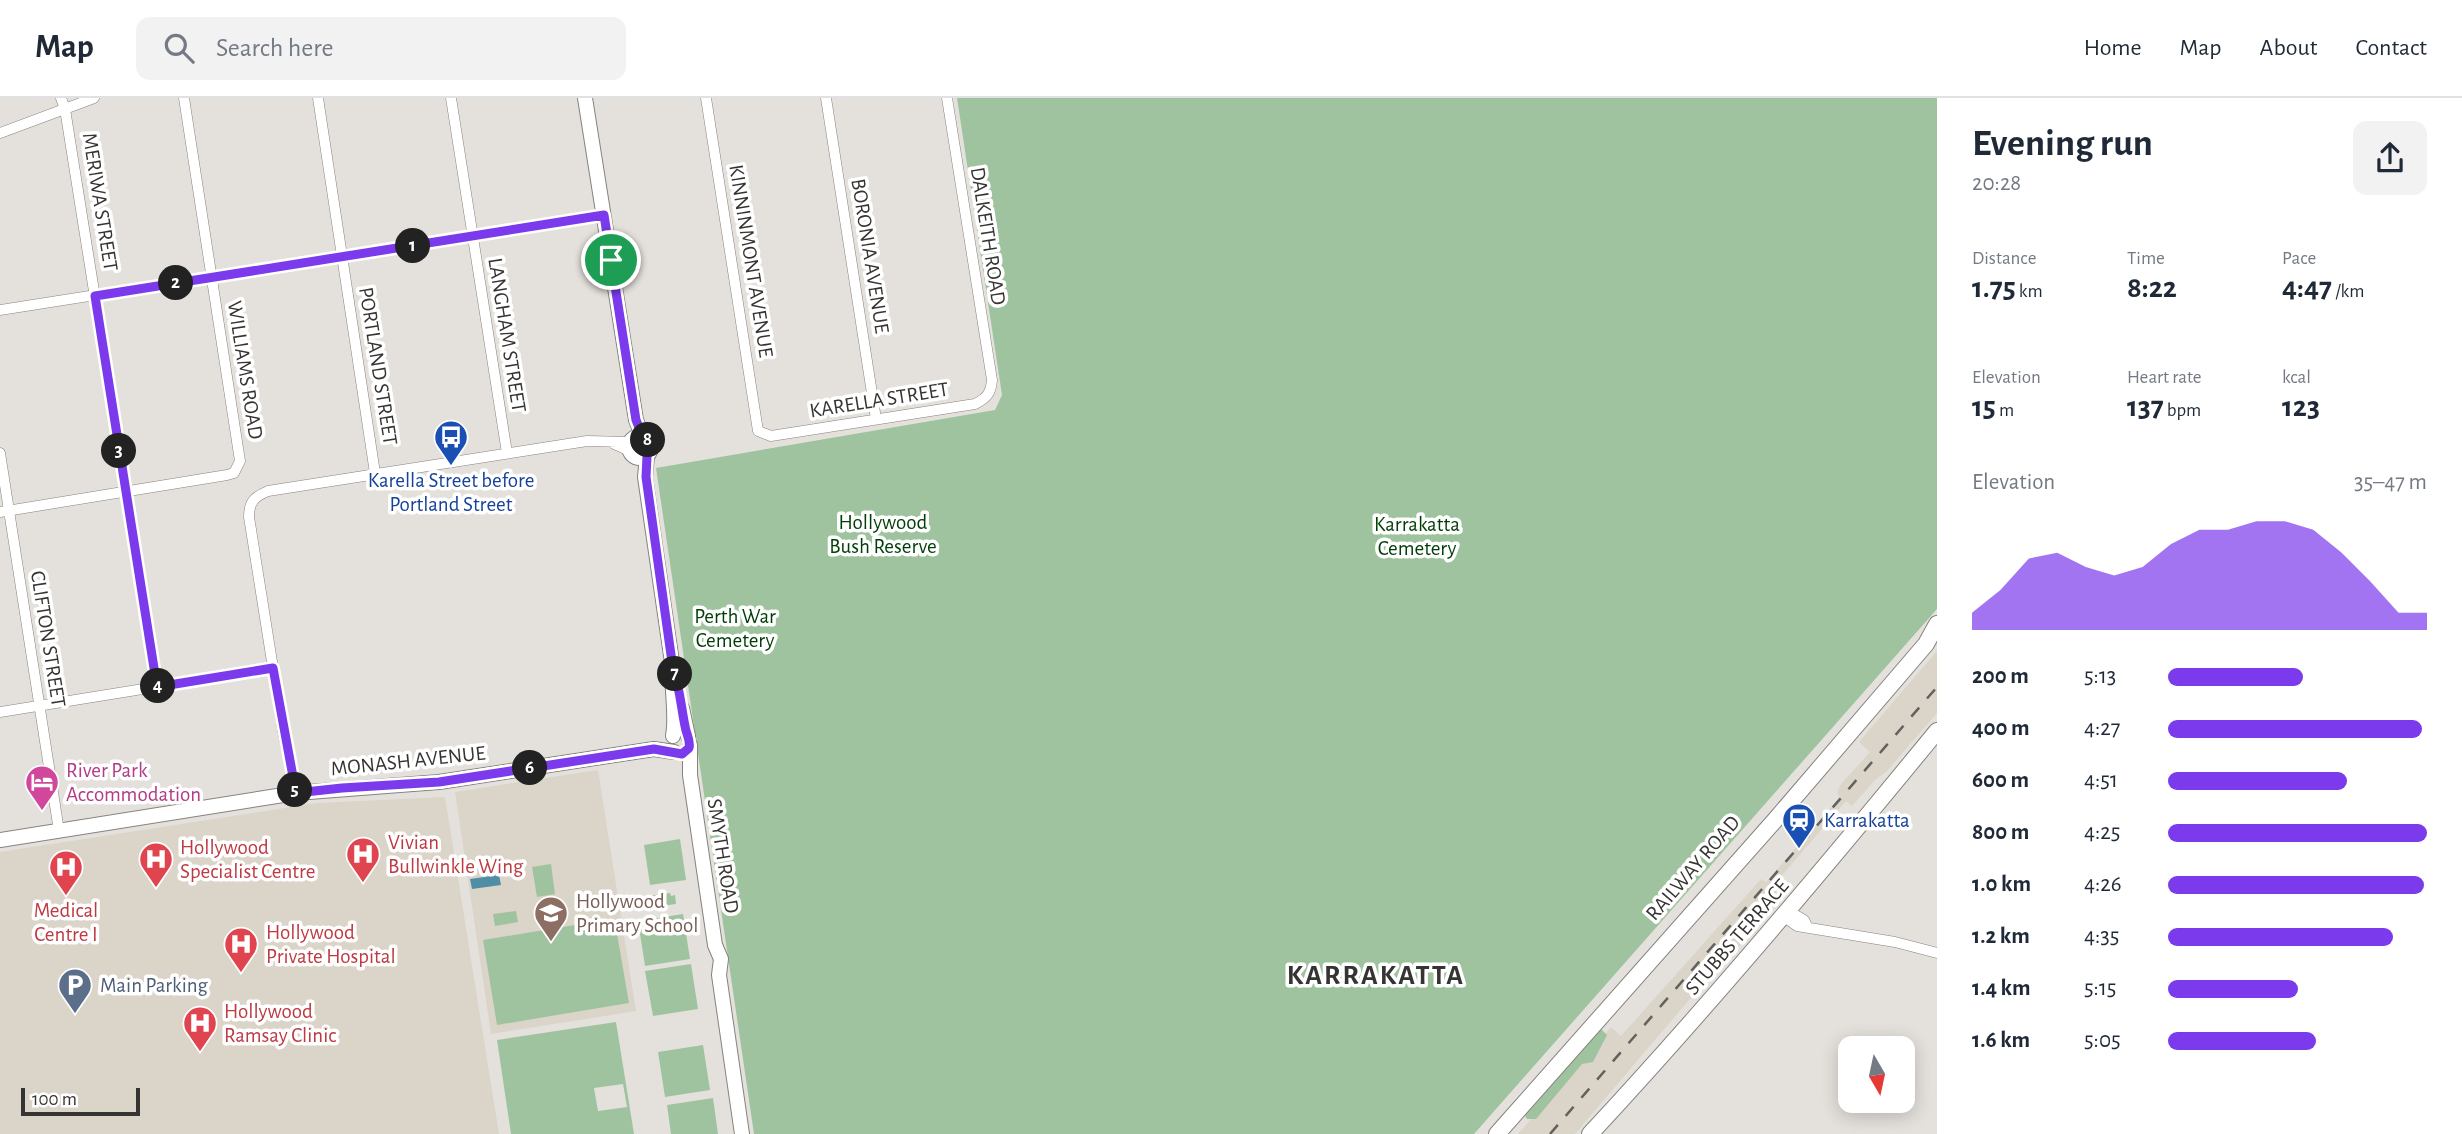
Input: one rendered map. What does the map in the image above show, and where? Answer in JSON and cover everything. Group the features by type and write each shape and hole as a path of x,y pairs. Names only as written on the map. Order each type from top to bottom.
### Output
{"main road":[{"path":"585,98 636,420 637,447"},
{"name":"SMYTH ROAD","path":"637,447 646,477 673,669 679,684 679,743 690,775 715,944 722,959 719,975 742,1133"},
{"name":"RAILWAY ROAD","path":"1485,1134 1767,816 1882,678 1918,638 1934,628"},
{"name":"RAILWAY ROAD","path":"1497,1134 1776,819 1926,644 1934,628"},
{"name":"STUBBS TERRACE","path":"1603,1134 1788,915 1937,731"},
{"name":"MONASH AVENUE","path":"0,840 296,793 439,782 679,743"},
{"name":"STUBBS TERRACE","path":"1590,1134 1937,745"}],"street":[{"path":"0,133 63,103 94,98"},
{"name":"WILLIAMS ROAD","path":"125,492 227,475 237,470 240,461 184,98"},
{"name":"PORTLAND STREET","path":"318,98 376,473"},
{"name":"LANGHAM STREET","path":"451,98 507,453"},
{"name":"KINNINMONT AVENUE","path":"706,98 758,430"},
{"name":"BORONIA AVENUE","path":"826,98 876,419"},
{"name":"DALKEITH ROAD","path":"947,98 992,380"},
{"name":"MERIWA STREET","path":"63,103 157,687"},
{"path":"0,310 604,215"},
{"name":"KARELLA STREET","path":"758,430 771,436 975,404 986,398 991,390 992,380"},
{"path":"296,793 249,517 249,505 256,496 268,491 376,473 587,441 637,447"},
{"name":"CLIFTON STREET","path":"0,453 4,511 59,831"},
{"path":"4,511 125,492"},
{"path":"0,712 273,668"},
{"path":"1788,915 1804,920 1807,926 1895,942 1937,953"}],"shaded area":[{"path":"1937,651 1937,713 1886,772 1875,780 1852,806 1846,801 1772,887 1776,892 1754,916 1758,931 1729,953 1575,1134 1518,1134 1611,1027 1621,1036 1761,879 1766,882 1840,797 1837,793 1841,784 1870,752 1859,742"},
{"name":"Hollywood Primary School","path":"598,770 636,1011 491,1034 455,792"},
{"name":"Hollywood Private Hospital","path":"445,797 499,1134 0,1134 0,852 317,803"}],"green space":[{"name":"Karrakatta Cemetery","path":"957,98 1937,98 1937,609 1474,1134 754,1134 656,468 995,410 1002,395"},
{"path":"680,839 686,880 650,885 644,845"},
{"path":"551,864 555,894 537,897 532,867"},
{"path":"670,893 671,896 675,895 676,904 646,908 644,900 648,899 648,896"},
{"path":"516,911 518,922 495,926 493,914"},
{"path":"683,914 690,959 645,966 638,921"},
{"path":"593,922 595,931 616,928 629,1003 497,1025 483,940"},
{"path":"691,964 698,1009 653,1016 645,971"},
{"path":"616,1022 634,1134 511,1134 497,1040","holes":["623,1084 627,1107 598,1111 594,1088"]},
{"path":"1599,1027 1607,1035 1593,1062 1582,1064 1536,1119 1527,1119 1524,1114"},
{"path":"703,1045 710,1090 665,1097 658,1052"},
{"path":"713,1098 718,1134 671,1134 667,1105"}],"water":[{"path":"499,875 501,885 472,889 470,879"}],"railway":[{"path":"1550,1134 1937,687"}],"place":[{"name":"Karella Street before Portland Street","path":"451,467"},
{"name":"River Park Accommodation","path":"42,812"},
{"name":"Karrakatta","path":"1799,850"},
{"name":"Vivian Bullwinkle Wing","path":"363,884"},
{"name":"Hollywood Specialist Centre","path":"156,889"},
{"name":"Medical Centre I","path":"66,897"},
{"name":"Hollywood Primary School","path":"551,943"},
{"name":"Hollywood Private Hospital","path":"241,974"},
{"name":"Main Parking","path":"75,1015"},
{"name":"Hollywood Ramsay Clinic","path":"200,1053"}],"district":[{"name":"KARRAKATTA","path":"1376,976"}],"route":[{"path":"604,215 611,260 636,420 643,437 649,440 651,446 647,456 646,477 673,669 679,684 685,727 690,742 688,751 679,754 654,749 439,782 296,793 273,668 157,687 95,296 604,215"}],"park label":[{"name":"Hollywood Bush Reserve","path":"883,534"},
{"name":"Perth War Cemetery","path":"735,628"}]}
